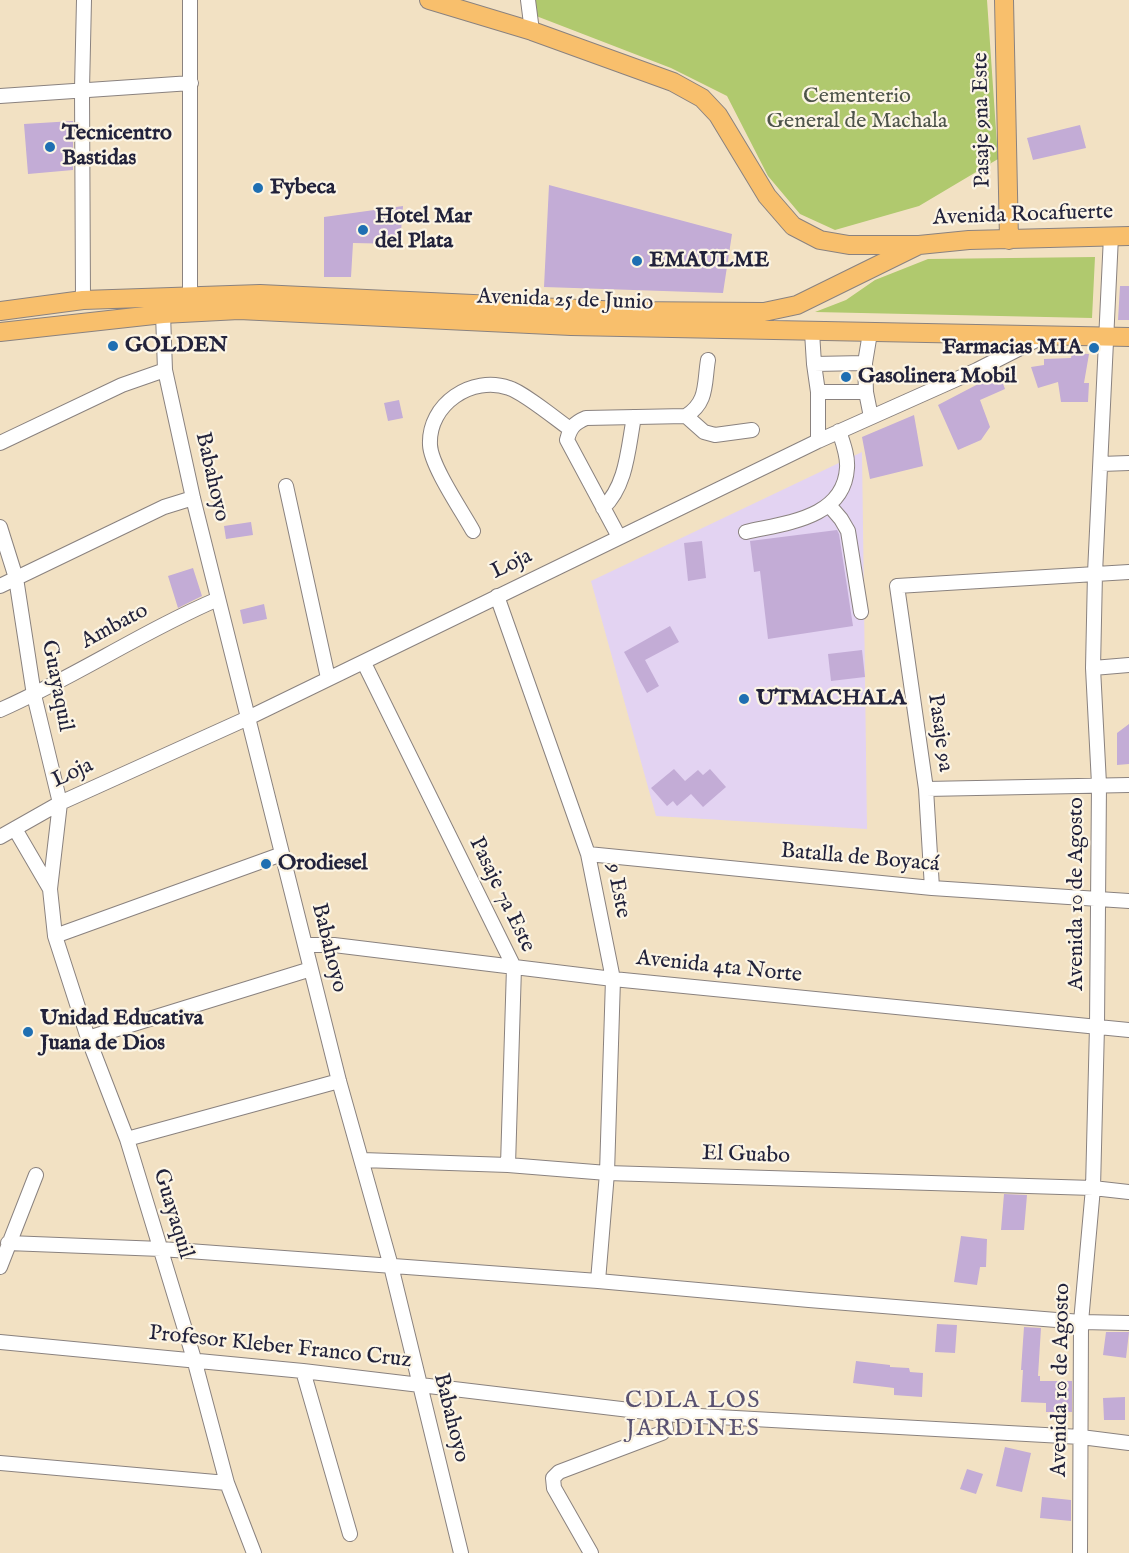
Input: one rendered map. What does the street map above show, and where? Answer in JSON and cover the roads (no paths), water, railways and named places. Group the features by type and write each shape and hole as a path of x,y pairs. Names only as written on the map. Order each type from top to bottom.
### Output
{"main road":[{"name":"Pasaje 9na Este","path":"1005,0 1009,240"},
{"path":"441,2 532,31 673,82 702,98 718,115 767,196 793,226 820,240 849,245 919,245"},
{"name":"Avenida Rocafuerte","path":"919,245 969,240 1120,236"},
{"name":"Avenida 25 de Junio","path":"0,311 83,300 260,294 622,311 764,312 797,305 919,245"},
{"name":"Avenida 25 de Junio","path":"0,332 163,314 239,310 559,325 1129,337"}],"street":[{"path":"83,300 84,0"},
{"path":"190,0 190,297"},
{"path":"528,0 532,31"},
{"path":"0,96 191,82"},
{"name":"Avenida 10 de Agosto","path":"1080,1553 1081,1322 1093,1188 1097,1026 1099,784 1093,668 1095,573 1108,336 1120,236"},
{"name":"Babahoyo","path":"163,314 165,370 193,498 339,1081 392,1266 461,1553"},
{"path":"812,332 818,392 818,441"},
{"path":"870,333 866,363 866,392 871,417"},
{"name":"Loja","path":"0,837 60,803 364,663 818,441 977,370 1044,336"},
{"path":"619,537 567,440 570,429 577,422 586,418 686,416 697,408 702,400 708,360"},
{"path":"814,364 866,363"},
{"path":"0,443 122,385 165,370"},
{"path":"473,531 435,461 430,445 434,419 448,400 489,384 511,388 570,429"},
{"path":"818,392 866,392"},
{"path":"686,416 704,432 715,435 752,430"},
{"path":"603,508 610,501 622,478 634,417"},
{"path":"746,531 816,514 837,497 848,466 839,431"},
{"path":"1101,464 1129,463"},
{"path":"286,486 328,678"},
{"path":"0,586 164,507 193,498"},
{"path":"829,505 848,531 861,612"},
{"name":"Guayaquil","path":"0,527 16,578 34,695 60,803 50,889 55,936 88,1038 127,1139 194,1359 227,1483 254,1553"},
{"path":"1095,573 1129,572"},
{"name":"Pasaje 9a","path":"932,888 926,789 897,586 1095,573"},
{"name":"9 Este","path":"497,596 588,854 613,979 607,1173 598,1281"},
{"name":"Ambato","path":"0,710 34,695 185,614 218,599"},
{"name":"Pasaje 7a Este","path":"364,663 514,967 508,1166"},
{"path":"1093,668 1129,665"},
{"path":"926,789 1129,784"},
{"name":"Guayaquil","path":"15,829 50,889"},
{"path":"55,936 282,854"},
{"name":"Batalla de Boyacá","path":"588,854 932,888 1129,901"},
{"name":"Avenida 4ta Norte","path":"305,945 334,945 613,979 1129,1030"},
{"path":"88,1038 311,969"},
{"path":"127,1139 339,1081"},
{"name":"El Guabo","path":"362,1160 607,1173 1093,1188 1129,1192"},
{"path":"0,1267 36,1175"},
{"path":"8,1243 161,1249 598,1281 1081,1322 1129,1323"},
{"name":"Profesor Kleber Franco Cruz","path":"0,1342 194,1359 663,1414 1081,1437 1129,1443"},
{"path":"303,1371 350,1534"},
{"path":"591,1553 554,1488 553,1478 559,1472 662,1433 666,1429 663,1414"},
{"path":"0,1463 227,1483"}],"place":[{"name":"Tecnicentro Bastidas","path":"50,147"},
{"name":"Fybeca","path":"258,188"},
{"name":"Hotel Mar del Plata","path":"363,230"},
{"name":"EMAULME","path":"637,261"},
{"name":"GOLDEN","path":"113,346"},
{"name":"Farmacias MIA","path":"1094,348"},
{"name":"Gasolinera Mobil","path":"846,377"},
{"name":"UTMACHALA","path":"744,699"},
{"name":"Orodiesel","path":"266,864"},
{"name":"Unidad Educativa Juana de Dios","path":"28,1032"}],"district":[{"name":"CDLA LOS JARDINES","path":"693,1416"}],"park label":[{"name":"Cementerio General de Machala","path":"857,110"}]}
